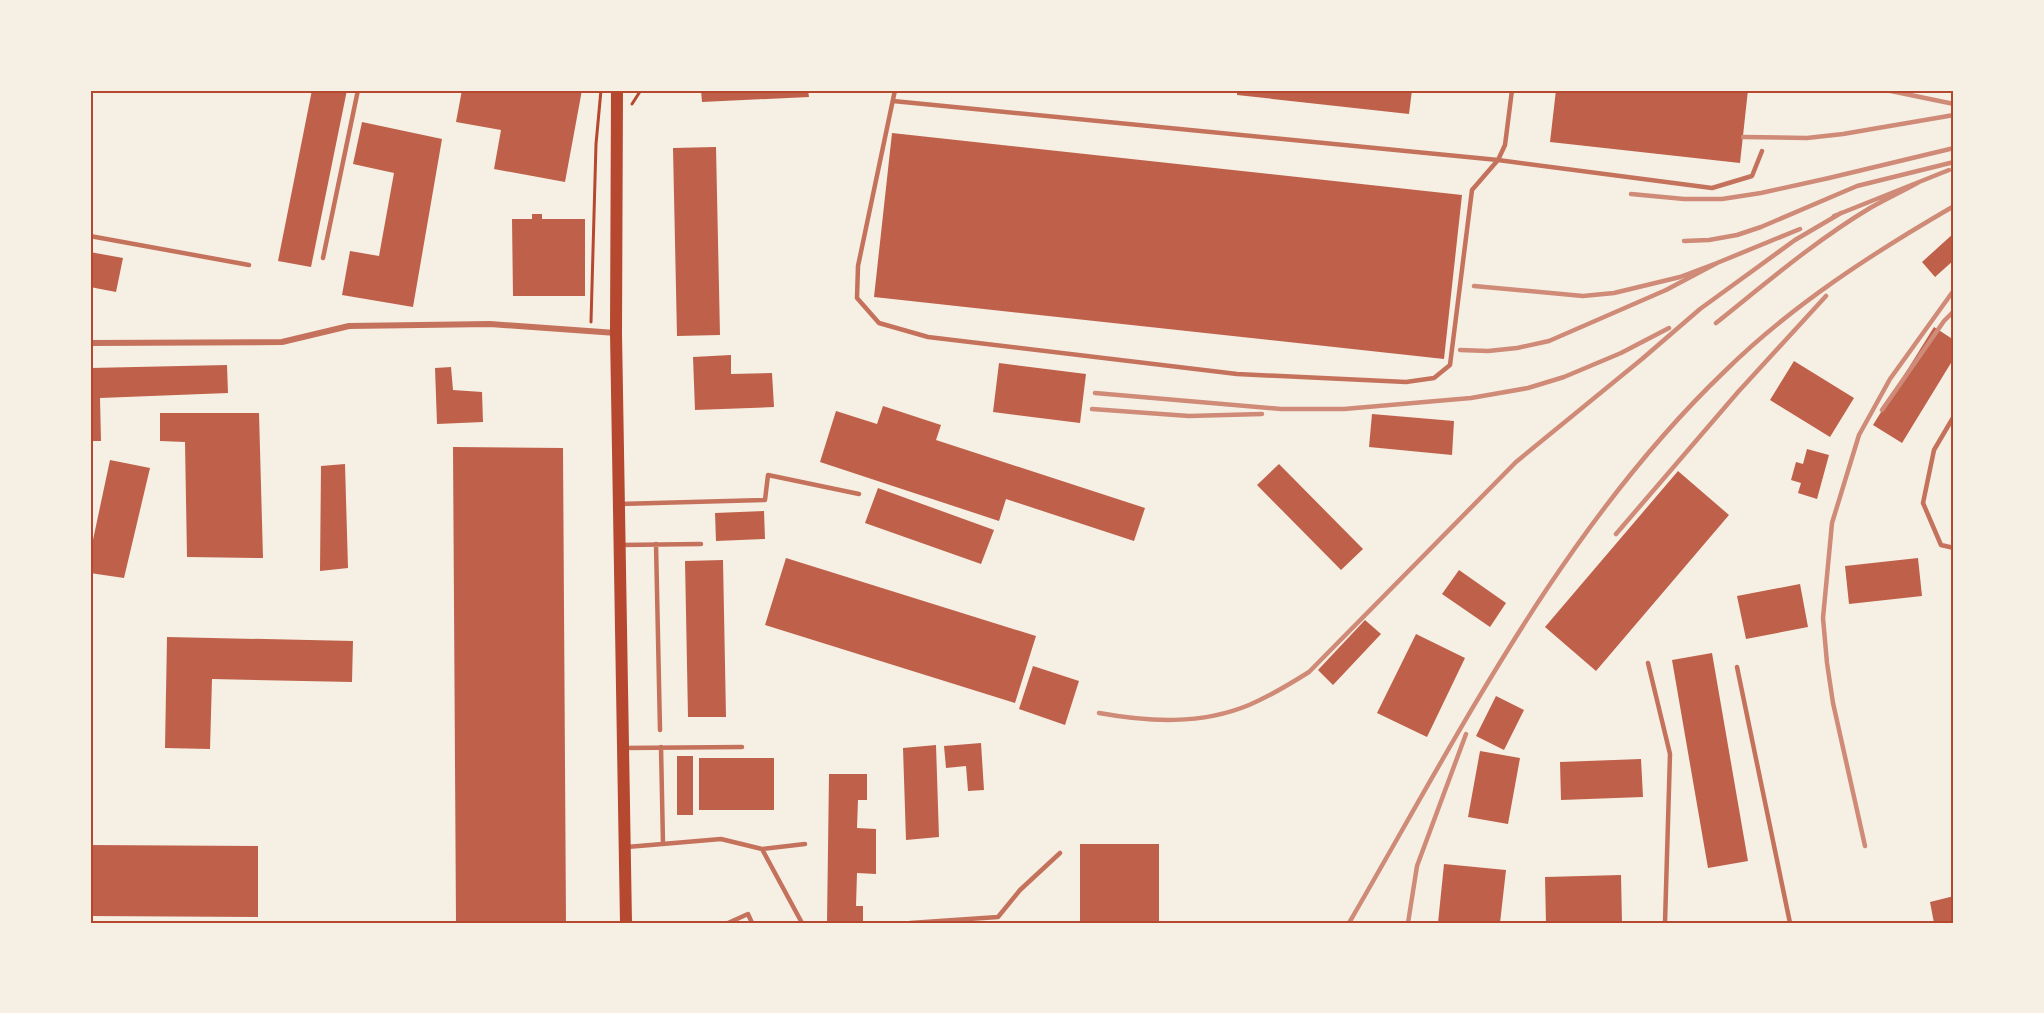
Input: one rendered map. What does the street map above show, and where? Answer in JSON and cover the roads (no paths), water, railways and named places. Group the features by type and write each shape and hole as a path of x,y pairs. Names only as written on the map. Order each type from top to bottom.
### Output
{"main road":[{"path":"617,90 616,333 626,923"}],"street":[{"path":"90,343 282,342 350,326 490,324 616,333"}],"lane":[{"path":"323,258 358,90"},
{"path":"895,90 858,266 857,298 879,323 928,337 1236,374 1406,382 1434,378 1450,365 1472,190 1498,160 1505,145 1512,90"},
{"path":"893,101 1498,160 1712,188 1752,176 1762,151"},
{"path":"90,236 249,265"},
{"path":"1954,416 1934,450 1923,503 1941,545 1954,548"},
{"path":"619,504 765,500 768,476 859,494"},
{"path":"656,544 660,730"},
{"path":"620,545 701,544"},
{"path":"1648,663 1671,754 1665,923"},
{"path":"1737,667 1790,923"},
{"path":"661,747 663,844"},
{"path":"623,748 742,747"},
{"path":"625,847 721,839 762,849 805,844"},
{"path":"762,849 802,923"},
{"path":"910,923 998,917 1020,890 1060,853"},
{"path":"728,923 748,914 752,923"}],"railway":[{"path":"1886,90 1954,104"},
{"path":"1743,137 1807,138 1954,115"},
{"path":"1631,194 1684,199 1722,199 1761,193 1954,148"},
{"path":"1684,241 1709,240 1737,235 1857,186 1954,162"},
{"path":"1919,182 1949,170"},
{"path":"1716,323 1830,234 1870,208 1919,182 1834,216"},
{"path":"1349,923 1518,633 1614,495 1667,431 1725,371 1806,302 1893,242 1954,206"},
{"path":"1099,713 1156,720 1212,716 1249,705 1309,672 1516,462 1700,309 1795,240 1841,213"},
{"path":"1717,263 1800,229"},
{"path":"1460,350 1488,351 1549,341 1666,290 1717,263 1680,277 1614,293 1583,296 1474,286"},
{"path":"1865,846 1833,703 1827,663 1823,618 1832,523 1859,435 1890,379 1954,290"},
{"path":"1616,534 1738,392 1826,296"},
{"path":"1882,410 1944,321 1954,311"},
{"path":"1095,393 1281,409 1344,409 1471,398 1528,388 1564,377 1621,353 1669,328"},
{"path":"1092,409 1189,416 1262,414"},
{"path":"1408,923 1417,866 1466,734"}]}
